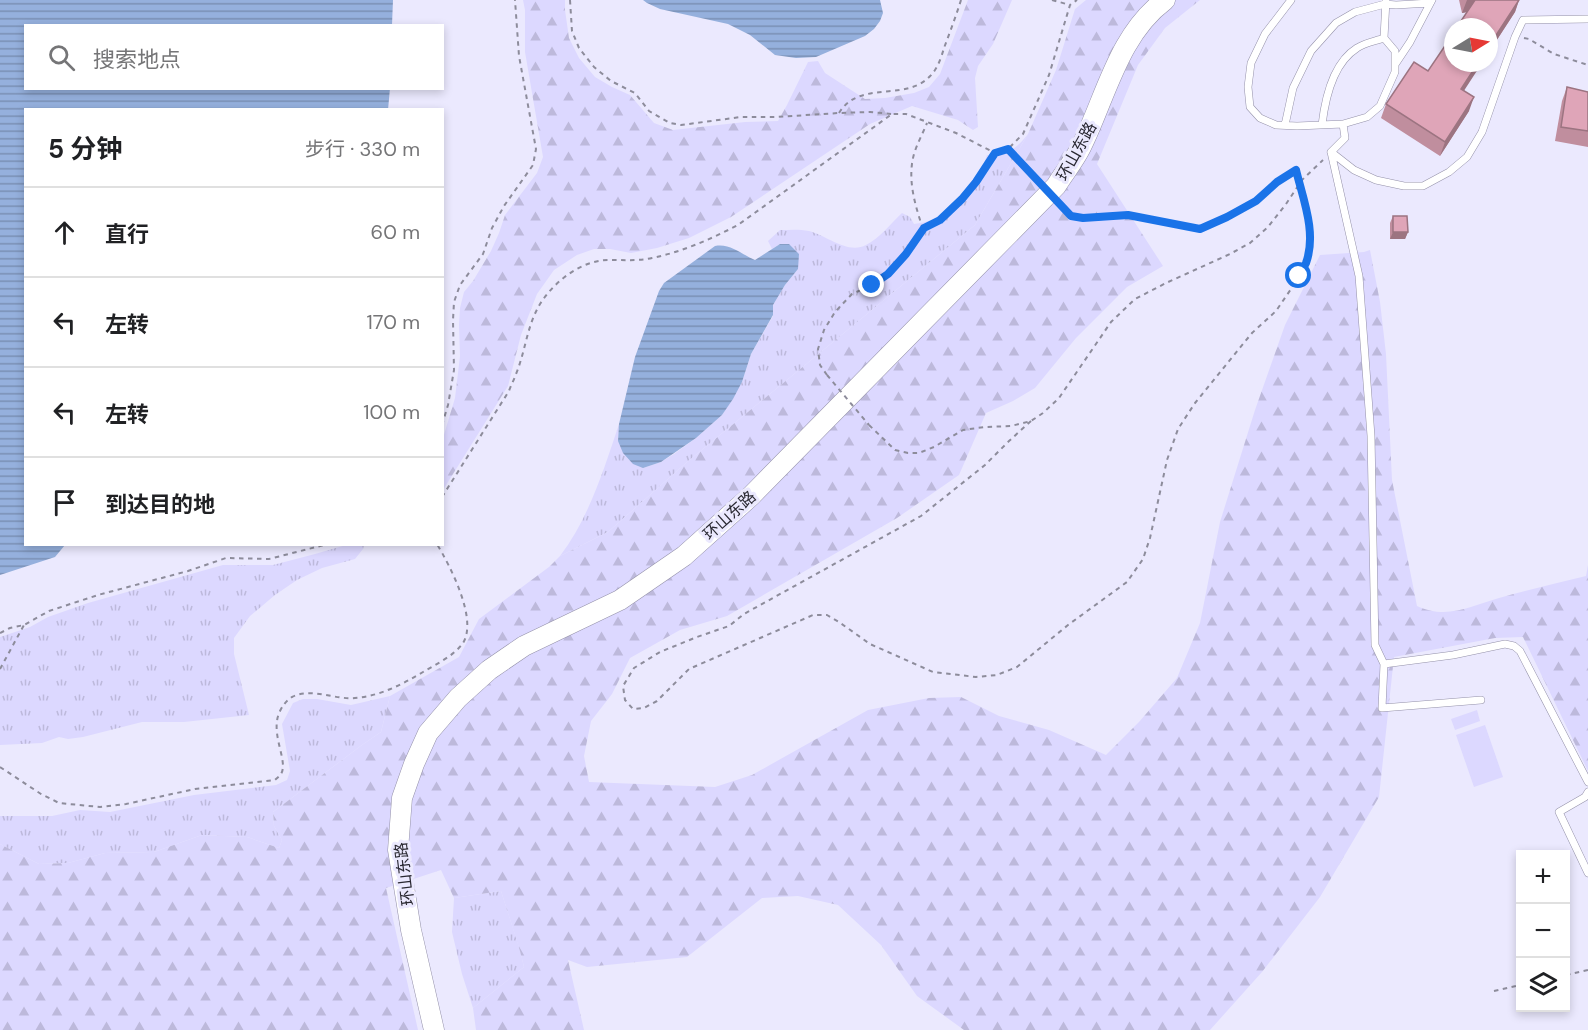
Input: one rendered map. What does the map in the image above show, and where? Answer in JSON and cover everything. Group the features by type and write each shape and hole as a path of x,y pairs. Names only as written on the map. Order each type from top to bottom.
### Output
{"street":[{"name":"环山东路","path":"434,1030 411,930 398,849 402,798 428,733 458,698 489,670 524,646 620,600 684,556 751,496 1056,186 1080,149 1120,55 1137,27 1165,0"}],"lane":[{"path":"1291,0 1265,34 1251,63 1248,87 1251,107 1260,118 1276,125 1343,124 1367,117 1380,106 1395,72 1395,51 1384,38 1386,2"},
{"path":"1285,125 1293,88 1311,51 1336,23 1355,12 1386,2 1415,5 1431,2"},
{"path":"1395,63 1410,42 1431,2"},
{"path":"1331,152 1354,170 1376,180 1404,186 1423,186 1449,172 1467,157 1482,132 1523,20 1588,19"},
{"path":"1322,125 1331,82 1343,61 1357,48 1384,38"},
{"path":"1331,152 1345,138 1343,124"},
{"path":"1331,152 1359,276 1371,435 1375,645 1384,664 1382,708 1481,700"},
{"path":"1384,664 1453,655 1505,644 1514,646 1520,651 1588,782"},
{"path":"1588,792 1585,797 1559,812 1588,873"}],"path":[{"path":"444,418 454,370 453,320 457,293 460,285 483,254 492,228 504,206 533,165 536,149 519,56 515,0"},
{"path":"570,0 572,31 584,55 611,81 635,93 649,111 670,123 681,125 741,117 838,113 906,114 956,133 995,153"},
{"path":"838,113 853,98 865,94 912,88 924,82 935,69 961,0"},
{"path":"1053,0 1071,5"},
{"path":"1031,422 963,430 919,453 895,450 869,425 827,375 820,365 818,349 824,330 835,312 852,294 872,285 888,274 906,254 924,228 940,220 962,199 995,153 1008,149 1023,134 1049,75 1071,5 1077,0"},
{"path":"1515,37 1529,39 1554,54 1588,64"},
{"path":"444,494 509,391 517,373 531,321 543,300 563,279 578,268 597,261 651,258 672,253 724,233 892,114"},
{"path":"924,228 915,204 911,177 914,155 927,123"},
{"path":"1008,149 1071,216 1083,218 1128,215 1200,229 1256,201 1277,182 1296,170 1299,184 1308,219 1310,241 1306,263 1276,311 1252,333 1195,403 1178,429 1167,460 1150,538 1143,559 1127,582 1068,625 1017,667 997,675 976,677 933,672 870,644 827,615 813,615 689,669 657,701 644,708 633,709 625,700 623,686 634,668 660,652 729,627 744,614 921,516 985,465 1059,398 1111,322 1135,299 1250,243 1268,227 1286,204 1299,184 1302,180 1331,152"},
{"path":"0,633 24,625 49,611 226,558 269,559 320,546"},
{"path":"0,767 59,803 100,807 126,804 195,789 275,780 281,775 283,767 276,728 278,716 285,703 292,697 306,693 353,699 373,696 400,685 440,662 456,651 464,641 468,625 466,605 439,546"},
{"path":"0,669 24,625"},
{"path":"1570,974 1588,970"},
{"path":"1494,991 1516,986"}],"green space":[{"path":"523,0 565,0 569,38 579,58 595,77 630,95 654,123 673,130 745,122 778,121 808,62 818,61 825,73 865,99 914,93 929,87 940,74 968,0 1012,0 993,44 978,66 975,78 978,127 973,130 958,120 912,106 870,124 731,217 689,238 631,253 594,249 577,255 554,270 537,294 521,335 508,386 444,488 444,435 455,398 460,356 460,308 464,292 491,251 505,215 537,173 543,157 525,52"},
{"path":"1086,0 1200,0 1165,28 1138,65 1097,164 1163,266 1127,287 1076,338 1035,388 986,413 959,475 897,518 727,616 680,630 630,658 612,694 591,721 584,756 589,782 715,787 752,775 868,710 929,698 961,697 999,716 1049,730 1106,755 1139,722 1177,678 1200,623 1220,522 1255,410 1285,325 1320,255 1370,250 1380,302 1386,354 1392,480 1417,606 1439,612 1459,610 1586,576 1588,565 1588,771 1523,637 1495,638 1394,657 1379,797 1320,897 1262,972 1210,1030 964,1030 917,996 881,945 838,905 798,896 762,898 687,957 587,967 568,960 584,1030 476,1030 473,1008 524,967 501,891 454,898 441,870 386,888 418,1030 0,1030 0,844 39,864 68,863 105,853 154,852 202,835 247,837 279,848 282,840 274,826 273,812 381,732 390,696 459,657 479,619 549,567 560,556 608,532 686,463 975,225 1028,134 1056,70 1075,9"},
{"path":"1028,134 975,225 686,463 608,532 560,556 587,509 619,424 618,441 643,468 661,462 674,454 722,415 742,382 751,354 773,316 773,305 798,269 780,244 772,249 768,241 780,230 809,231 852,248 866,245 876,238 902,213 910,217 914,224 932,220 948,209 965,192 987,155 1005,153 1020,143"},
{"path":"343,546 364,546 355,559 322,568 297,580 275,595 250,616 234,638 234,654 249,715 184,722 142,722 83,737 68,739 59,737 42,743 0,745 0,637 88,603 223,565 273,565"},
{"path":"390,696 381,732 273,812 274,826 282,840 279,848 247,837 202,835 154,852 105,853 68,863 39,864 0,844 0,816 52,816 80,810 110,812 194,795 276,785 287,780 290,771 282,724 293,703 303,699 317,699 351,705"},
{"path":"1477,710 1480,721 1455,730 1451,719"},
{"path":"1485,725 1503,777 1474,787 1456,735"},
{"path":"501,891 524,967 473,1008 452,932 454,898"}],"water":[{"path":"0,0 393,0 392,24 24,24 24,90 390,90 388,108 24,108 24,546 64,546 55,557 0,575"},
{"path":"643,0 880,0 883,13 874,29 865,36 816,57 796,58 775,55 750,35 728,24 660,9"},
{"path":"780,244 789,244 799,254 798,269 773,305 773,315 751,354 742,382 733,399 722,415 696,438 661,462 643,468 633,464 623,453 618,441 619,424 635,357 664,283 715,246 731,248 755,260"}],"building":[{"path":"1475,0 1519,0 1498,32 1498,18 1463,18"},
{"path":"1444,47 1444,72 1472,72 1461,89 1474,97 1445,142 1386,104 1414,62 1428,71"},
{"path":"1567,87 1588,92 1588,131 1561,127"},
{"path":"1393,216 1407,216 1408,232 1393,232"}],"route":[{"path":"872,285 888,274 906,254 924,228 940,220 962,199 995,153 1008,149 1071,216 1083,218 1128,215 1200,229 1256,201 1277,182 1296,170 1308,219 1310,241 1306,263 1299,276"}]}
